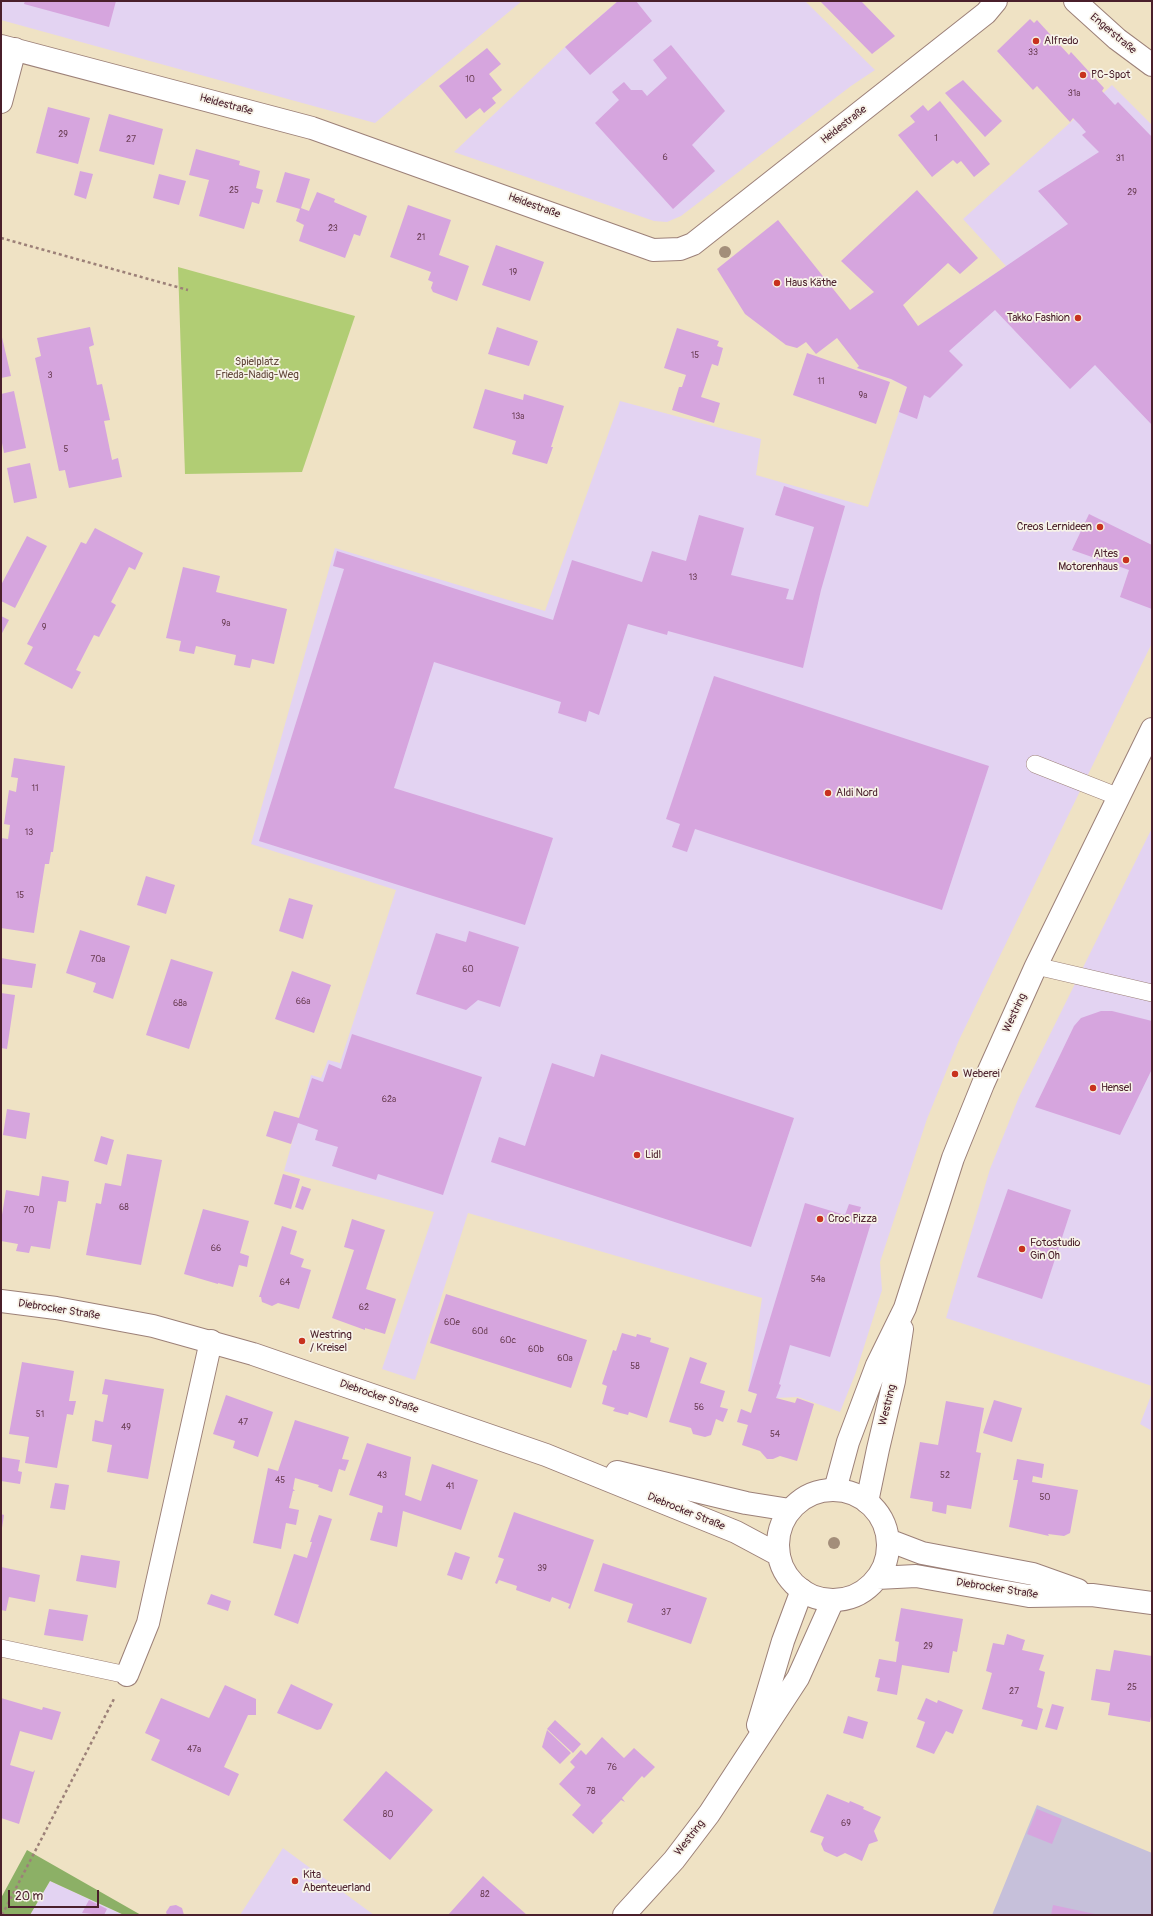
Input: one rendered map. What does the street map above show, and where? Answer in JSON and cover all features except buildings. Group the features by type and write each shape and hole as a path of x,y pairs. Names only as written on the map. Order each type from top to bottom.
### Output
{"street":[{"name":"Heidestraße","path":"8,47 312,128 653,250 680,248 693,244 986,13 996,1"},
{"name":"Engerstraße","path":"1075,1 1117,39 1152,65"},
{"path":"1,102 8,47"},
{"name":"Westring","path":"835,1490 848,1442 877,1365 905,1308 954,1158 983,1084 1036,966 1152,729"},
{"name":"Diebrocker Straße","path":"1,1300 56,1308 146,1325 211,1341 390,1400 546,1455 736,1532 779,1555"},
{"name":"Westring","path":"867,1502 894,1381 905,1308"},
{"path":"127,1675 148,1622 211,1341"},
{"name":"Diebrocker Straße","path":"546,1455 746,1503 790,1510"},
{"path":"835,1490 852,1494 867,1502 881,1519 888,1540 886,1560 877,1578 861,1592 848,1598 833,1600 817,1597 802,1590 786,1573 779,1555 778,1540 781,1529 790,1510 803,1499 818,1492 835,1490"},
{"name":"Diebrocker Straße","path":"888,1540 922,1553 1033,1574 1092,1596"},
{"name":"Diebrocker Straße","path":"877,1578 916,1576 1029,1596 1092,1596 1152,1603"},
{"name":"Westring","path":"748,1755 765,1706 783,1641 802,1590"},
{"name":"Westring","path":"624,1915 683,1848 709,1814 798,1678 833,1600"}],"lane":[{"path":"1035,764 1119,797"},
{"path":"1036,966 1152,993"},
{"path":"1,1648 127,1675"}],"path":[{"path":"1,238 188,290"},
{"path":"2,1915 127,1675"}],"shaded area":[{"path":"1,1 522,1 375,123 1,20"},
{"path":"618,1 805,1 875,70 851,86 681,216 667,222 654,221 454,152 565,47"},
{"path":"1112,85 1152,125 1152,643 959,1040 927,1119 880,1262 882,1290 856,1372 840,1412 798,1397 776,1398 748,1391 762,1298 468,1213 415,1380 382,1369 434,1212 284,1171 311,1075 321,1078 328,1060 340,1063 396,890 251,844 335,548 545,611 620,401 761,439 756,475 868,507 907,387 891,379 857,368 1006,266 963,219"},
{"path":"1152,828 1152,1386 946,1318 990,1169 1019,1097"},
{"path":"1152,1393 1152,1431 1140,1424"},
{"path":"1037,1805 1152,1853 1152,1915 992,1915"},
{"name":"Kita Abenteuerland","path":"283,1848 374,1915 240,1915"},
{"path":"50,1881 124,1915 30,1915"}],"green space":[{"name":"Spielplatz Frieda-Nadig-Weg","path":"178,267 355,316 302,472 185,474"},
{"path":"27,1850 141,1915 124,1915 50,1881 30,1915 1,1915 1,1898"}],"place":[{"name":"Alfredo","path":"1036,41"},
{"name":"PC-Spot","path":"1083,75"},
{"name":"Haus Käthe","path":"777,283"},
{"name":"Takko Fashion","path":"1078,318"},
{"name":"Creos Lernideen","path":"1100,527"},
{"name":"Altes Motorenhaus","path":"1126,560"},
{"name":"Aldi Nord","path":"828,793"},
{"name":"Weberei","path":"955,1074"},
{"name":"Hensel","path":"1093,1088"},
{"name":"Lidl","path":"637,1155"},
{"name":"Croc Pizza","path":"820,1219"},
{"name":"Fotostudio Gin Oh","path":"1022,1249"},
{"name":"Westring / Kreisel","path":"302,1341"},
{"name":"Kita Abenteuerland","path":"295,1881"}]}
